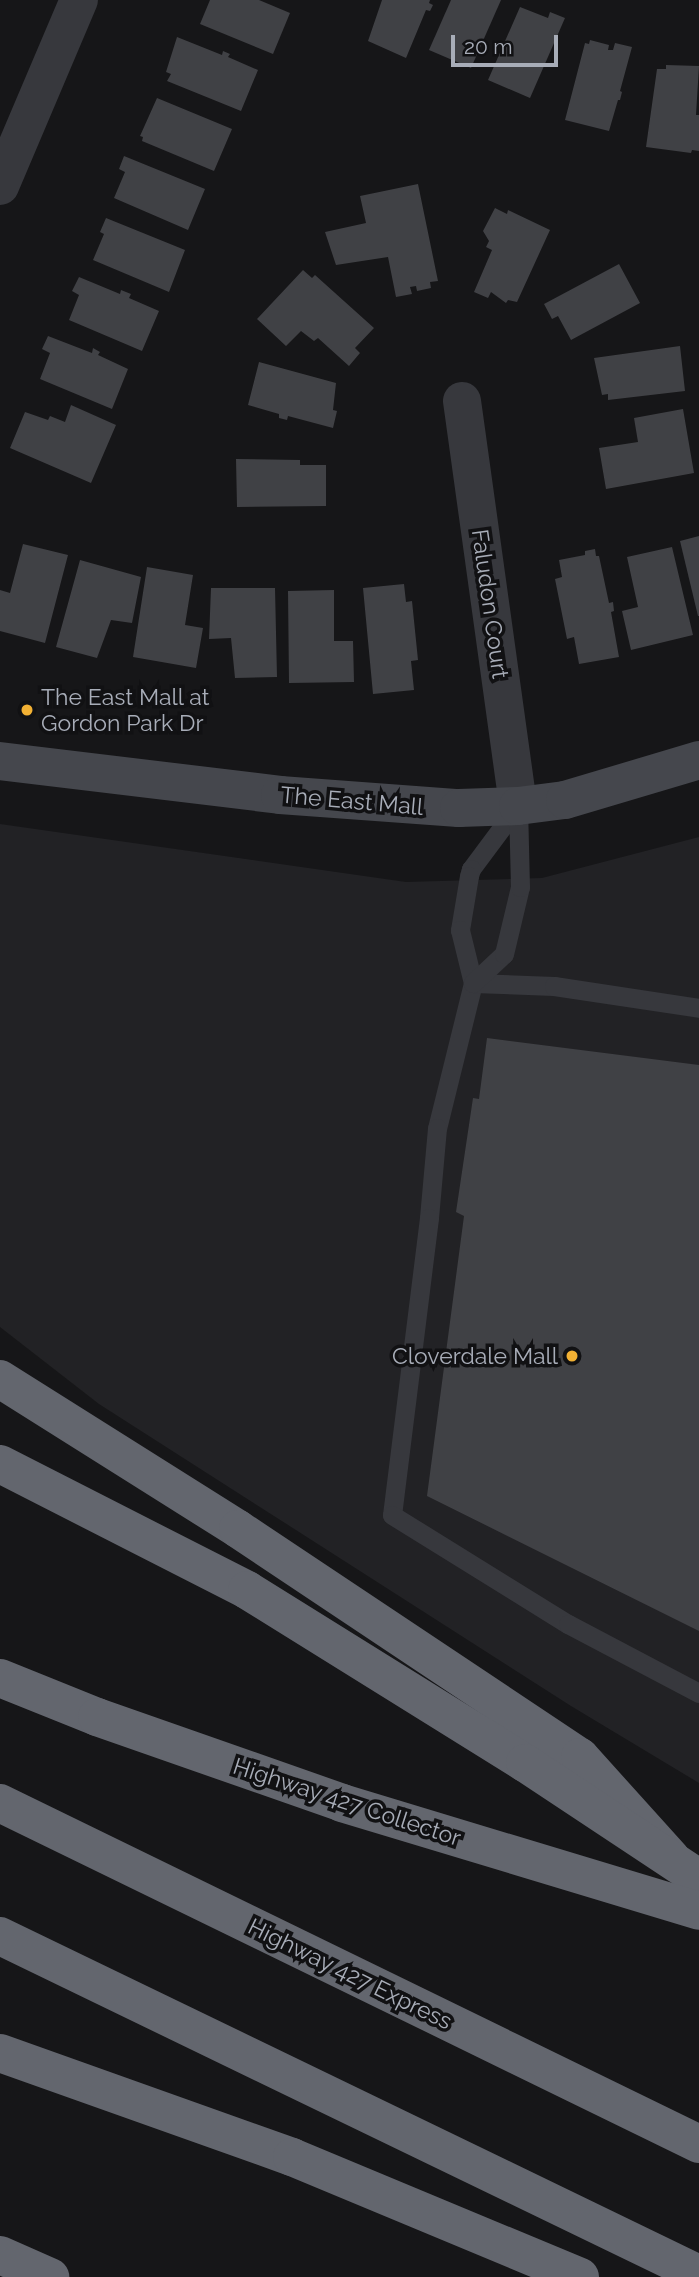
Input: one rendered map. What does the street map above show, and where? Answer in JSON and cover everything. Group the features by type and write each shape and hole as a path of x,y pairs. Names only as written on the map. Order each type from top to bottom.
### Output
{"highway":[{"path":"0,1379 238,1530 580,1757 685,1868"},
{"path":"0,1464 247,1590 525,1763 685,1868"},
{"name":"Highway 427 Collector","path":"0,1678 97,1717 342,1803 699,1911"},
{"name":"Highway 427 Express","path":"0,1804 699,2144"},
{"path":"0,1936 699,2274"},
{"path":"0,2053 292,2157 580,2277"},
{"path":"0,2255 50,2277"}],"main road":[{"name":"The East Mall","path":"0,761 293,796 408,806 518,806 565,800 699,760"}],"street":[{"path":"0,186 79,0"},
{"name":"Faludon Court","path":"462,401 518,806"}],"lane":[{"path":"518,806 471,869 460,930 473,983 437,1128 429,1218 392,1516 568,1624 699,1693"},
{"path":"473,983 504,954 520,887 518,806"},
{"path":"473,983 554,986 699,1008"}],"shaded area":[{"name":"Cloverdale Mall","path":"0,824 406,882 542,878 699,837 699,1783 571,1706 99,1404 0,1327"}],"building":[{"path":"210,0 259,0 290,13 273,54 200,24"},
{"path":"382,0 430,0 429,3 433,5 430,11 426,10 406,58 368,41"},
{"path":"451,0 501,0 471,68 429,50"},
{"path":"520,7 548,18 550,12 565,18 530,98 488,80"},
{"path":"177,37 222,55 223,51 230,54 228,57 258,70 241,111 167,81 171,74 166,72"},
{"path":"590,40 609,45 608,50 613,50 615,43 632,47 620,100 609,131 565,120 585,43 589,44"},
{"path":"666,65 699,66 696,115 699,115 699,151 692,150 691,153 646,147 657,69 666,69"},
{"path":"157,98 232,129 214,171 142,141 143,137 140,136"},
{"path":"124,156 205,189 188,230 114,198 125,172 119,169"},
{"path":"418,184 438,281 430,282 431,288 417,291 416,286 410,287 412,294 396,297 388,257 336,265 325,232 366,223 360,196"},
{"path":"495,208 507,214 508,210 550,230 517,302 508,300 506,303 491,292 488,298 474,292 492,250 486,247 489,241 483,231"},
{"path":"106,218 185,250 169,292 93,260 104,234 100,232"},
{"path":"619,264 640,303 571,340 558,316 552,319 544,304"},
{"path":"303,270 312,278 315,275 374,328 355,348 360,353 349,366 318,338 314,341 301,331 286,346 257,319"},
{"path":"79,277 120,294 121,290 131,294 129,298 159,311 142,351 69,320 79,295 72,291"},
{"path":"48,336 92,353 93,348 100,352 98,355 128,369 112,409 40,379 50,353 42,349"},
{"path":"680,346 685,391 608,400 608,394 602,395 594,358"},
{"path":"259,362 336,383 333,410 337,411 333,428 288,416 287,420 279,418 279,414 248,405"},
{"path":"71,405 116,425 91,483 10,448 25,412 48,420 50,416 65,422"},
{"path":"683,409 694,473 606,489 599,448 638,442 634,418"},
{"path":"236,459 300,460 300,465 326,465 326,506 237,507"},
{"path":"699,536 699,616 698,616 680,541"},
{"path":"23,544 68,555 45,643 0,631 0,590 10,593"},
{"path":"672,547 693,635 631,650 622,611 638,607 627,557"},
{"path":"595,549 596,556 599,556 609,603 613,602 614,611 611,612 619,657 579,664 574,637 567,639 555,579 562,577 559,560 585,555 585,551"},
{"path":"80,560 141,577 132,623 111,620 97,658 56,647"},
{"path":"147,567 193,575 185,625 203,628 196,668 133,657"},
{"path":"404,584 406,602 412,601 418,660 411,661 414,690 373,694 363,588"},
{"path":"211,588 275,588 277,677 235,678 231,638 209,639"},
{"path":"334,590 334,641 353,641 354,682 289,683 288,591"},
{"name":"Cloverdale Mall","path":"487,1038 699,1065 699,1631 427,1496 464,1216 456,1212 473,1098 479,1099"}],"place":[{"name":"The East Mall at Gordon Park Dr","path":"27,710"},
{"name":"Cloverdale Mall","path":"572,1356"}]}
